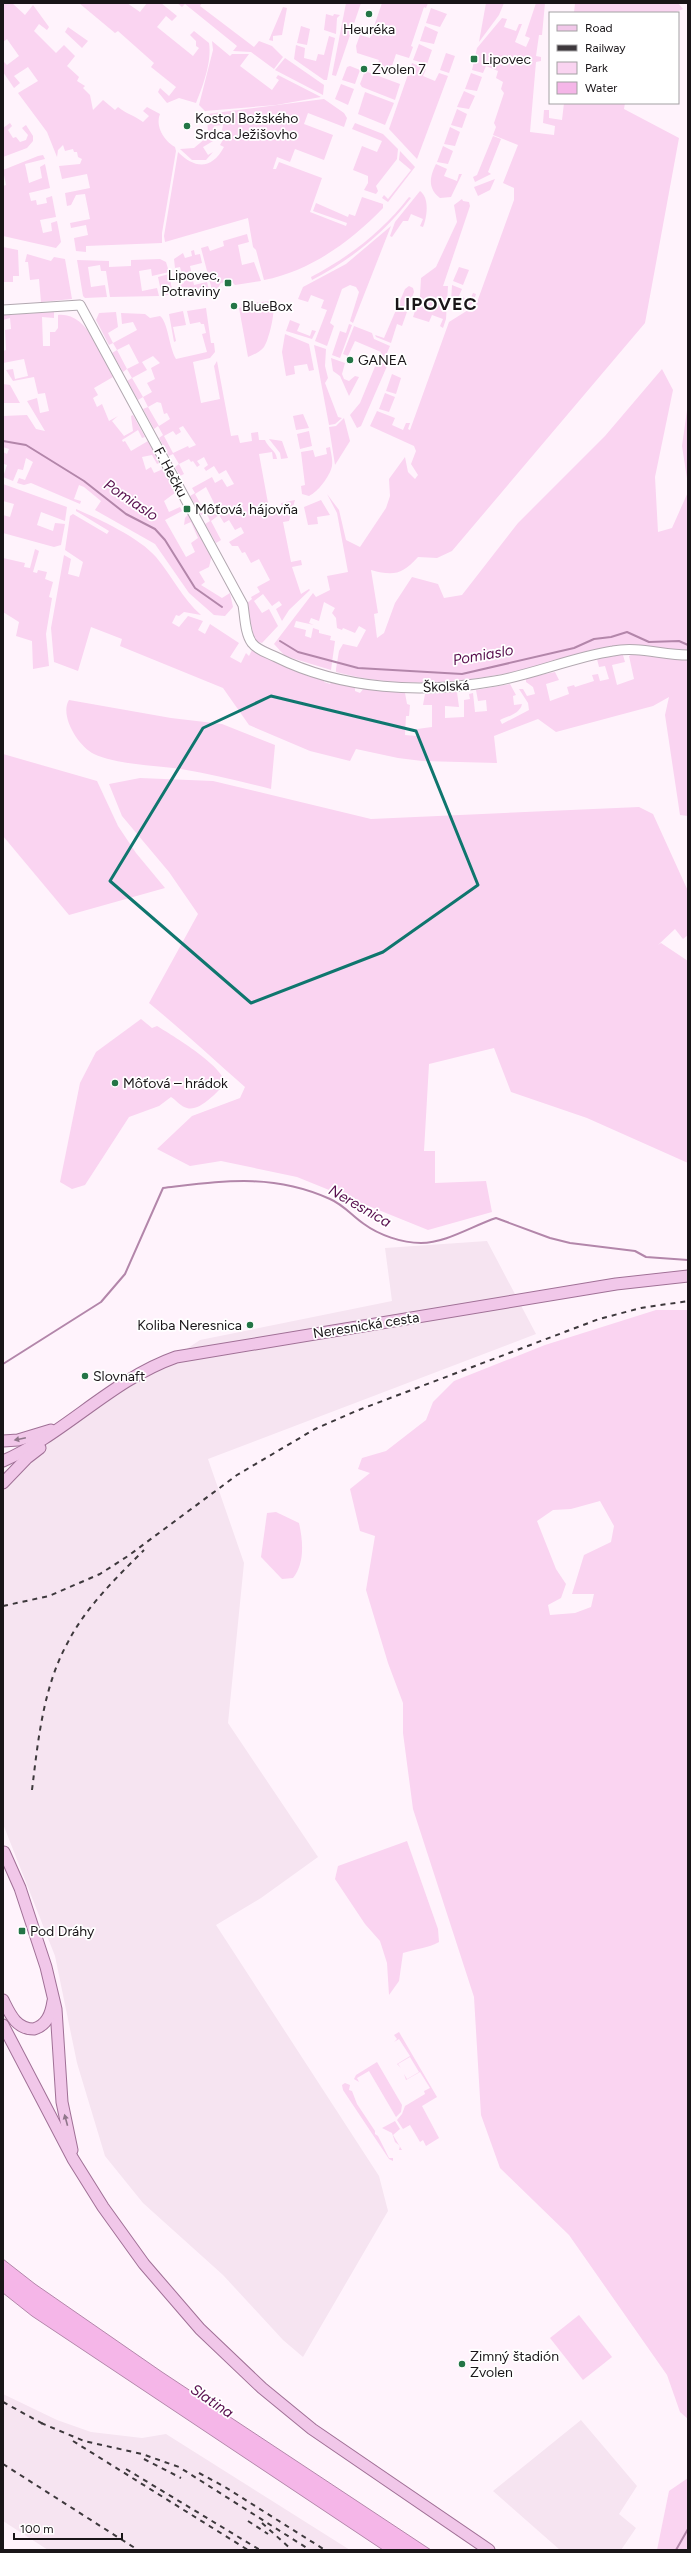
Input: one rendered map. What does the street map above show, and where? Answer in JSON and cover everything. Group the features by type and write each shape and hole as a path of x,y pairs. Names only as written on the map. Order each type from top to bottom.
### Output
{"main road":[{"name":"Neresnická cesta","path":"62,1425 123,1383 162,1362 192,1353 616,1284 688,1276"},
{"path":"3,1441 18,1440 62,1425"},
{"path":"3,1461 42,1441 62,1425"},
{"path":"3,1483 26,1458 48,1442 62,1425"},
{"path":"4,1853 20,1888 46,1967 58,2024 62,2102 73,2159"},
{"path":"3,2000 15,2021 24,2028 34,2029 42,2025 48,2018 53,1999"},
{"path":"3,2003 19,2053"},
{"path":"3,2025 19,2053 73,2159 103,2207 144,2264 200,2329 242,2370 312,2429 489,2550"}],"street":[{"name":"F. Hečku","path":"3,310 80,305 243,605 252,643"},
{"name":"Školská","path":"252,643 257,648 289,663 336,678 369,684 429,688 495,681 604,652 644,650 688,655"}],"highlighted area":[{"path":"271,696 416,731 478,885 383,952 251,1003 110,881 203,728"}],"shaded area":[{"path":"487,1241 536,1334 208,1459 244,1563 228,1723 318,1857 261,1898 216,1925 379,2176 388,2211 303,2357 283,2340 223,2275 143,2203 105,2156 77,2063 55,1956 3,1824 3,1472 200,1340 392,1301 385,1248"},
{"path":"3,2394 57,2420 91,2432 142,2438 166,2434 350,2550 48,2550 3,2521"},
{"path":"581,2420 637,2486 619,2514 636,2528 621,2550 560,2550 493,2491"}],"green space":[{"path":"12,3 25,15 33,5 49,27 47,30 39,24 34,31 56,53 64,45 75,56 67,66 79,77 77,81 85,86 83,88 90,95 93,110 103,100 115,110 118,107 143,122 149,116 143,111 147,107 160,114 159,123 162,133 167,141 175,147 176,151 162,233 162,243 86,246 86,252 76,251 74,238 88,235 86,225 71,228 70,223 90,219 85,194 76,195 71,205 67,206 65,193 90,188 87,174 62,179 59,166 80,164 82,159 78,157 77,152 74,152 73,149 65,151 63,145 58,150 57,157 47,132 18,93 38,81 28,67 14,76 20,83 14,88 3,72 3,61 7,65 19,56 7,39 3,42 3,4"},
{"path":"79,3 127,3 140,12 147,3 161,3 177,16 172,21 166,16 157,27 193,56 199,48 196,46 196,41 190,35 194,31 209,43 210,50 208,65 196,103 179,98 167,103 158,92 160,88 169,96 176,87 151,67 154,63 118,31 115,33"},
{"path":"177,3 202,3 200,6 254,47 259,41 272,46 283,57 274,69 251,52 233,51 237,46 185,4 182,7"},
{"path":"346,3 361,3 336,76 332,75"},
{"path":"382,3 428,3 426,8 424,7 411,46 413,47 409,58 396,54 389,75 376,70 379,60 357,53 356,46 360,35 370,38"},
{"path":"486,3 504,3 499,15 479,42"},
{"path":"536,3 545,3 542,35 539,35 536,56 541,57 541,61 536,62 530,132 554,135 555,126 543,123 544,110 549,110 549,118 562,120 564,104 625,104 624,109 679,138 645,323 452,551 437,558 418,557 402,571 385,573 371,570 378,613 374,614 377,638 384,633 395,603 412,577 438,584 444,598 462,595 518,523 605,436 662,369 673,390 655,477 658,532 672,528 688,492 688,816 680,815 665,715 669,697 653,706 556,732 538,719 494,736 497,763 422,761 398,758 356,749 350,761 310,751 249,725 223,688 120,646 122,639 91,627 78,671 54,662 51,628 64,555 71,559 68,574 79,577 83,562 65,550 70,516 73,514 107,534 109,531 76,511 76,509 130,536 149,550 162,564 188,601 201,615 184,612 179,616 176,615 172,623 179,627 188,616 203,621 198,630 205,634 210,624 239,643 230,657 241,663 246,653 249,656 252,650 310,677 311,674 325,678 324,682 330,684 332,680 355,686 355,691 360,693 364,688 405,693 407,704 410,705 409,716 406,716 405,735 417,736 417,729 432,727 432,705 423,705 425,694 457,692 459,707 445,706 445,718 464,717 464,700 470,699 469,694 473,693 475,712 487,711 486,700 478,701 476,690 510,684 516,695 513,696 514,705 522,704 519,710 500,720 502,724 529,710 528,703 519,689 523,689 527,696 535,694 533,687 526,682 526,678 555,672 559,680 546,684 550,701 569,694 567,687 574,685 575,687 594,681 592,675 598,674 600,681 609,679 605,666 599,667 597,659 620,654 623,655 625,662 612,665 617,685 634,679 629,656 646,647 621,647 598,651 525,670 444,682 390,681 363,678 336,672 339,651 343,644 357,647 366,630 359,626 355,633 343,628 342,630 337,628 336,618 332,613 335,608 324,602 319,621 311,618 309,623 314,625 296,621 294,627 306,630 305,636 311,638 313,628 319,630 319,633 331,636 330,640 335,641 331,670 285,656 274,644 313,593 316,597 330,590 327,576 348,572 337,513 327,494 339,510 346,540 360,547 386,508 390,496 389,479 405,457 408,472 415,479 418,475 411,464 416,451 414,446 370,426 377,411 395,418 392,425 403,430 406,423 410,423 408,429 410,430 449,322 476,305 514,200 514,188 503,183 518,145 493,135 496,127 494,123 504,93 501,89 503,82 496,78 498,71 486,66 483,73 472,70 477,48 502,18 507,19 504,27 516,31 519,24 522,24 515,42 526,47 530,38 525,36"},
{"path":"575,3 678,3 683,9 676,12 574,12"},
{"path":"283,7 287,8 282,35 273,36 273,41 269,40"},
{"path":"431,8 447,14 440,27 426,23"},
{"path":"326,14 333,16 334,14 340,15 337,18 336,34 324,30"},
{"path":"301,26 310,29 307,45 297,43"},
{"path":"425,26 438,32 434,44 420,41"},
{"path":"68,27 88,41 82,48 65,32"},
{"path":"329,36 335,38 327,80 324,80 294,59 296,45 305,48 304,58 316,61 318,54 324,55"},
{"path":"212,41 230,56 232,54 249,54 240,66 272,90 279,80 276,78 278,75 321,97 276,105 205,111 199,105 213,50"},
{"path":"419,44 432,50 427,64 413,60"},
{"path":"446,53 455,56 449,73 440,70"},
{"path":"285,58 324,85 323,95 275,70"},
{"path":"412,63 426,69 423,76 435,81 439,73 448,76 417,159 389,129"},
{"path":"350,66 360,70 355,84 342,80 347,67"},
{"path":"365,71 400,84 395,100 362,87 360,84"},
{"path":"471,73 482,77 477,91 465,89"},
{"path":"341,84 354,89 348,105 335,99"},
{"path":"464,91 475,96 469,109 457,107"},
{"path":"365,92 394,103 385,125 358,114"},
{"path":"324,99 344,113 347,118 344,127 308,113 304,124 333,135 324,160 295,149 290,162 277,157 273,169 276,169 279,162 322,178 310,212 346,226 347,223 313,211 316,203 348,217 349,214 355,216 362,197 383,204 383,208 358,232 344,243 314,262 298,270 264,280 256,250 253,247 248,218 165,242 164,236 178,152 196,164 202,164 214,160 224,147 220,145 224,138 221,136 223,125 214,126 215,137 208,135 207,114"},
{"path":"457,109 467,114 462,128 451,125"},
{"path":"10,123 12,126 8,130 13,138 16,137 20,142 26,140 28,135 22,128 26,125 33,136 33,141 27,148 3,157 3,128"},
{"path":"355,123 383,134 398,149 397,159 376,186 378,191 376,194 364,190 368,183 368,176 353,170 362,146 377,152 382,141 352,129"},
{"path":"450,127 460,132 455,146 444,144"},
{"path":"493,136 501,139 488,172 491,174 475,182 473,177 477,175"},
{"path":"206,138 213,141 203,147 208,155 213,152 206,160 192,160 180,149 194,148"},
{"path":"443,146 453,151 448,164 437,162"},
{"path":"400,151 415,167 388,202 382,198 384,195 388,199 411,170 399,160"},
{"path":"43,155 45,159 25,164 29,183 42,178 40,167 45,164 50,188 29,193 31,201 36,200 37,205 47,203 46,198 52,196 56,217 40,220 43,233 52,231 51,223 57,221 61,242 56,248 3,236 3,186 6,185 3,170"},
{"path":"436,164 447,169 444,176 457,181 459,174 462,174 451,197 440,198 431,186 431,177"},
{"path":"495,179 490,190 478,196 474,187"},
{"path":"420,191 425,198 427,208 426,219 423,227 420,226 423,219 411,214 408,221 403,221 392,237 390,236 395,222"},
{"path":"409,197 411,198 401,211 366,245 340,264 312,280 311,277 339,261 377,232"},
{"path":"462,199 463,201 469,202 470,206 443,286 448,286 446,319 443,328 440,326 443,319 432,315 429,322 413,317 420,296 421,278 436,267 457,222 454,205"},
{"path":"391,226 353,323 350,321 359,292 356,287 350,285 342,289 330,323 334,326 327,346 315,341 327,310 321,308 324,300 311,295 308,302 298,299 303,287 346,264"},
{"path":"247,234 249,242 238,245 242,265 254,262 261,281 235,285 231,281 221,283 218,288 212,290 201,248 208,246 210,251 224,246 223,241"},
{"path":"3,247 18,250 19,276 13,276 13,282 3,282"},
{"path":"194,250 195,255 200,254 202,263 190,266 194,285 207,282 209,290 185,295 179,285 184,283 180,267 175,268 174,259 183,253 185,258 192,256 191,251"},
{"path":"27,254 51,261 54,257 65,259 72,299 41,302 39,279 30,280 28,262 25,262"},
{"path":"160,259 166,262 169,272 152,276 151,269 139,271 142,291 157,288 159,296 110,297 106,271 101,271 100,265 88,267 91,287 105,285 107,297 85,298 83,296 77,260 109,261 109,267 131,266 131,260"},
{"path":"459,267 469,270 463,285 453,281"},
{"path":"169,274 173,294 162,296 158,277"},
{"path":"452,285 462,289 459,296 470,300 473,293 476,294 473,303 461,312 457,304 451,301"},
{"path":"409,286 413,288 414,292 402,326 397,324 391,343 376,337 375,335 384,338 405,289"},
{"path":"272,301 274,310 266,343 261,350 248,357 239,308 242,307 241,304"},
{"path":"206,308 211,343 214,343 215,352 210,358 193,362 201,403 220,399 214,366 217,361 231,436 238,435 240,443 252,441 251,433 258,432 259,440 265,440 276,456 277,459 273,459 272,452 259,454 270,514 282,512 281,503 295,500 289,521 283,522 291,562 301,560 302,565 292,567 301,594 309,589 310,590 289,610 282,621 276,609 282,605 279,601 272,606 263,594 254,601 262,613 269,609 278,626 262,643 255,641 246,604 252,599 251,597 260,592 257,587 270,580 259,559 251,563 245,552 242,553 238,546 232,546 229,542 244,533 241,527 235,530 229,520 224,523 219,515 211,521 221,540 216,543 205,524 210,521 206,512 201,515 190,496 195,493 192,488 212,477 215,483 222,479 227,487 234,484 226,470 219,474 214,466 206,471 204,468 208,465 204,457 197,461 200,465 197,467 193,461 191,462 189,459 179,464 173,454 169,456 159,438 163,435 158,426 154,429 143,409 148,407 143,397 152,392 147,383 155,379 151,368 160,363 153,356 142,362 147,370 132,378 127,369 139,363 129,344 117,350 113,343 137,330 133,322 122,324 121,313 145,314 150,318 160,316 163,319 167,329 176,359 207,352 202,334 206,333 204,324 201,324 200,322 190,324 187,311","holes":["157,402 161,403 164,414 167,413 170,419 159,426 148,407","183,426 196,445 189,448 188,446 173,453 164,436 173,431 176,435 181,432 179,428","206,487 216,507 205,512 195,494"]},
{"path":"183,311 186,325 173,327 176,341 174,342 169,314"},
{"path":"54,312 54,318 42,317 43,346 50,346 50,332 55,332 58,328 58,315 68,316 78,320 92,337 113,377 94,388 98,395 93,398 97,407 102,404 109,421 118,416 112,421 124,436 133,431 131,416 133,415 145,437 142,438 138,430 122,440 123,442 125,441 131,451 148,441 159,463 157,464 152,455 142,457 146,470 151,467 154,473 163,469 176,492 164,501 169,512 180,507 182,511 165,520 186,557 195,552 191,543 198,538 191,522 184,525 185,518 189,513 212,555 209,567 199,572 205,582 201,585 222,598 230,593 233,607 225,616 214,615 189,593 155,544 95,510 101,501 84,487 79,485 74,499 81,501 80,504 31,483 24,485 17,483 19,478 25,480 33,462 26,458 23,470 18,469 13,481 3,477 7,465 4,464 3,452 7,454 9,449 3,447 3,416 27,415 36,429 45,431 27,401 37,398 40,413 49,411 45,393 38,394 34,377 13,381 6,370 13,369 15,379 28,376 24,359 3,363 3,351 6,350 5,330 11,329 10,318 3,320 3,315"},
{"path":"116,312 118,327 108,333 113,343 109,345 96,320 99,313"},
{"path":"290,320 300,324 297,331 310,336 312,330 316,331 312,339 286,331"},
{"path":"349,324 352,325 340,358 332,355 340,331 346,333"},
{"path":"354,326 372,333 374,339 390,346 386,355 391,357 361,426 357,428 350,415 360,403 381,352 355,341 348,356 343,354"},
{"path":"285,334 309,344 314,370 309,371 307,364 294,366 295,374 286,376 282,352"},
{"path":"314,345 326,349 325,366 328,378 325,383 338,417 342,418 335,424 329,425"},
{"path":"117,350 127,369 123,372 112,353"},
{"path":"331,358 345,363 342,374 344,379 349,381 355,376 359,377 349,396 340,376 333,371"},
{"path":"392,374 401,378 396,394 386,391"},
{"path":"132,378 143,397 138,400 127,381"},
{"path":"3,384 10,385 20,403 3,403"},
{"path":"385,393 395,397 389,412 379,409"},
{"path":"688,403 688,485 682,446"},
{"path":"303,414 309,428 296,430 293,416"},
{"path":"344,418 350,441 335,465 329,427 336,426"},
{"path":"309,431 312,446 300,449 297,434"},
{"path":"269,439 282,441 288,458 281,459 280,453"},
{"path":"330,447 332,466 326,479 320,487 309,496 302,494 301,486 305,485 301,452 313,450 315,457 327,454 326,448"},
{"path":"179,464 184,474 180,476 175,467"},
{"path":"3,484 67,507 65,521 41,512 37,525 53,531 55,523 65,524 61,545 54,547 3,533 3,515 10,517 14,504 3,501"},
{"path":"321,500 330,515 317,517 318,524 308,525 304,507"},
{"path":"35,549 39,551 33,572 37,573 38,570 47,572 45,579 53,582 49,597 52,598 46,634 49,666 33,669 32,641 16,636 19,622 3,612 3,558 25,563 24,567 30,568"},
{"path":"69,700 171,718 222,724 275,745 271,789 204,773 124,762 94,754 82,745 72,730 67,714"},
{"path":"3,754 97,781 118,826 136,853 165,888 69,915 3,836"},
{"path":"140,778 213,781 371,819 639,807 653,814 688,891 688,935 683,939 675,929 658,945 661,943 688,961 688,1163 587,1118 511,1092 494,1048 429,1064 424,1151 435,1151 435,1183 486,1181 492,1212 428,1230 297,1177 221,1161 190,1166 157,1149 192,1116 240,1098 245,1087 149,1003 198,914 169,872 122,816 109,784"},
{"path":"141,1019 152,1028 157,1026 197,1052 217,1070 223,1078 224,1085 217,1093 202,1105 197,1107 185,1107 171,1097 159,1106 129,1117 85,1185 72,1189 60,1182 80,1083 96,1052"},
{"path":"656,1310 688,1310 688,2419 680,2412 667,2375 569,2235 500,2168 481,2115 474,1997 413,1809 403,1733 403,1703 388,1663 366,1590 375,1536 360,1531 350,1489 370,1473 358,1469 362,1458 386,1451 426,1420 433,1402 454,1381 545,1345","holes":["600,1501 614,1526 611,1542 584,1555 572,1594 594,1594 591,1607 575,1613 550,1615 548,1605 561,1598 566,1584 556,1569 537,1521 553,1510 571,1509"]},
{"path":"276,1512 299,1523 302,1552 300,1566 293,1578 282,1579 261,1557 267,1513"},
{"path":"407,1841 438,1929 439,1942 403,1953 399,1981 389,1995 387,1963 380,1941 365,1924 335,1879 338,1866"},
{"path":"399,2032 437,2097 422,2106 439,2138 426,2146 423,2140 420,2142 410,2125 403,2129 397,2120 402,2114 405,2106 425,2094 424,2091 430,2088 420,2072 406,2080 404,2074 407,2079 419,2072 410,2057 398,2064 401,2068 397,2064 410,2056 399,2039 394,2042 397,2039 394,2035"},
{"path":"377,2062 402,2105 401,2112 396,2117 369,2071 357,2078 359,2082 354,2079 356,2075"},
{"path":"345,2083 350,2085 349,2090 352,2091 357,2104 375,2131 375,2134 378,2136 389,2158 393,2158 393,2161 389,2159 343,2090 342,2085"},
{"path":"395,2121 400,2129 393,2135 399,2145 395,2142 392,2133 382,2128"},
{"path":"579,2315 612,2357 583,2380 550,2338"},
{"path":"688,2478 688,2550 657,2550 669,2491"}],"water":[{"path":"3,2259 35,2284 162,2372 431,2550 383,2550 32,2316 3,2293"}],"waterway":[{"name":"Pomiaslo","path":"3,441 26,445 84,481 126,514 155,529 165,540 195,588 222,607"},
{"name":"Pomiaslo","path":"280,641 298,652 358,668 462,674 574,648 594,639 611,637 627,632 649,642 679,641 688,645"},
{"name":"Neresnica","path":"3,1364 101,1302 125,1274 163,1188 207,1183 248,1181 288,1185 335,1201 370,1228 384,1235 406,1242 421,1243 440,1240 459,1234 496,1218 550,1238 570,1243 635,1251 646,1257 688,1260"},
{"path":"676,2550 688,2529"}],"railway":[{"path":"3,1606 49,1596 100,1574 128,1556 237,1475 315,1429 356,1411 599,1319 641,1308 688,1301"},
{"path":"32,1790 43,1714 47,1696 60,1659 75,1629 93,1605 112,1582 144,1550"},
{"path":"3,2402 45,2425"},
{"path":"41,2423 84,2441 142,2454 179,2467 310,2550"},
{"path":"73,2441 248,2550"},
{"path":"144,2459 181,2478"},
{"path":"3,2464 138,2550"},
{"path":"126,2469 260,2550"},
{"path":"199,2473 225,2487 325,2550"},
{"path":"248,2521 268,2534"},
{"path":"262,2523 292,2550"}],"place":[{"name":"Heuréka","path":"369,14"},
{"name":"Lipovec","path":"474,59"},
{"name":"Zvolen 7","path":"364,69"},
{"name":"Kostol Božského Srdca Ježišovho","path":"187,126"},
{"name":"Lipovec, Potraviny","path":"228,283"},
{"name":"BlueBox","path":"234,306"},
{"name":"GANEA","path":"350,360"},
{"name":"Môťová, hájovňa","path":"187,509"},
{"name":"Môťová – hrádok","path":"115,1083"},
{"name":"Koliba Neresnica","path":"250,1325"},
{"name":"Slovnaft","path":"85,1376"},
{"name":"Pod Dráhy","path":"22,1931"},
{"name":"Zimný štadión Zvolen","path":"462,2364"}],"district":[{"name":"LIPOVEC","path":"436,304"}],"water label":[{"name":"Slatina","path":"212,2401"}]}
